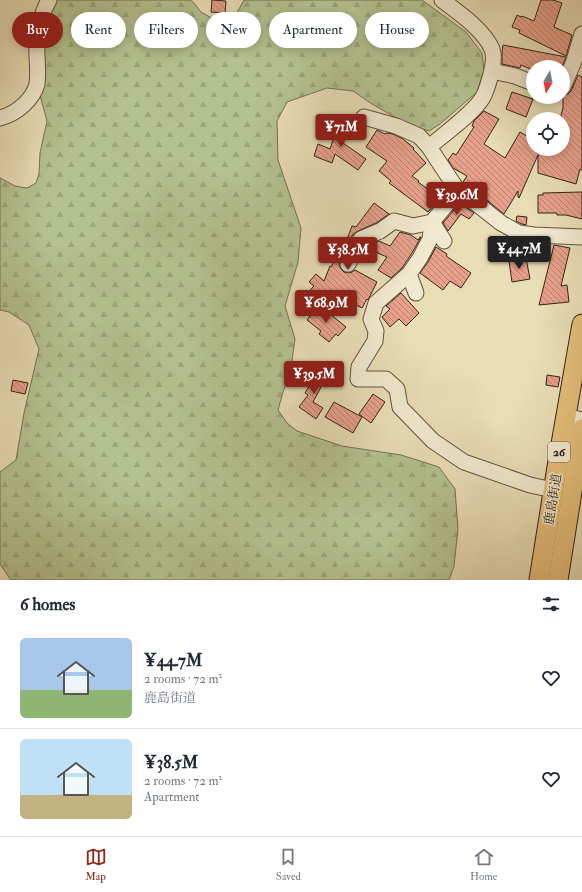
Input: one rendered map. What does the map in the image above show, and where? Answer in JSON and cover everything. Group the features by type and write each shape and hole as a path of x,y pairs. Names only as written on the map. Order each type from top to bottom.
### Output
{"main road":[{"name":"鹿島街道","path":"539,580 557,466 574,418 582,324"},
{"name":"26","path":"558,580 578,473 582,429"}],"street":[{"path":"0,118 21,107 30,98 37,84 37,43 43,11 49,0"},
{"path":"429,147 462,119 483,97 492,71 493,60 492,50 485,38 465,17 442,0"},
{"path":"570,70 582,34"},
{"path":"492,71 515,76 526,80"},
{"path":"364,117 396,126 419,136 429,147 458,191 477,204 501,224 519,233 582,237"},
{"path":"458,191 432,222 430,239 420,258 409,274 376,303 371,319 376,331 375,341 359,367 358,379 386,380 397,389 400,407 433,442 464,462 530,485 553,490"},
{"path":"348,264 361,239 380,231 394,220 413,226 432,222"},
{"path":"432,222 444,241"},
{"path":"409,274 416,293"},
{"path":"557,466 578,473"}],"green space":[{"path":"55,0 190,0 201,12 206,15 206,48 261,48 261,12 237,12 244,0 422,0 466,32 482,53 484,70 477,92 440,124 429,131 398,119 353,91 327,88 287,102 277,121 278,160 301,228 298,262 285,306 295,339 290,374 278,410 287,423 297,431 342,446 401,455 439,467 455,489 458,529 454,566 449,580 11,580 0,564 0,472 16,460 24,413 39,349 29,325 9,312 0,310 0,178 15,186 27,188 36,183 39,174 40,153 47,121 40,95 41,48 63,48 63,12 51,12"}],"building":[{"path":"212,0 226,1 225,12 211,12"},
{"path":"541,0 553,0 562,3 554,27 572,35 566,56 519,33 520,30 512,27 517,15 534,21"},
{"path":"503,45 566,57 565,60 526,60 526,67 521,65 520,68 502,64"},
{"path":"578,75 582,77 582,170 580,169 576,184 538,173 538,156 570,156 570,112 562,112 563,104 570,104 571,91"},
{"path":"512,92 526,97 526,104 531,104 528,112 526,112 526,117 506,109"},
{"path":"484,111 499,119 484,144 505,158 520,132 526,136 526,156 538,156 519,198 518,191 504,214 465,185 463,182 467,176 453,168 448,160 453,153 456,155 474,127 472,126 474,121"},
{"path":"341,117 352,121 343,143 366,159 358,170 335,154 332,163 314,156 318,144 330,149"},
{"path":"377,130 385,134 393,134 403,139 414,148 413,149 426,163 412,176 440,198 428,212 389,183 391,181 379,171 387,161 366,147"},
{"path":"582,192 582,219 566,215 557,215 557,213 538,213 538,195 543,195 543,193"},
{"path":"374,203 389,214 376,223 353,234 339,264 344,272 349,273 355,270 377,282 368,300 367,299 362,308 330,290 315,305 305,295 314,286 309,282 316,274 324,281 330,266 331,267 344,241 346,242 352,226 356,227"},
{"path":"460,203 474,213 469,219 461,214 448,231 443,223"},
{"path":"517,216 527,217 526,225 516,221"},
{"path":"400,232 411,235 418,240 421,237 402,268 391,278 378,270 387,257 366,248 367,246 379,241 390,246"},
{"path":"554,245 570,248 561,286 567,285 569,302 539,305"},
{"path":"436,247 447,254 446,256 471,273 461,288 450,281 443,290 420,273"},
{"path":"526,258 530,279 512,282 509,261"},
{"path":"401,293 419,313 406,326 399,319 390,327 382,317 390,309 386,306"},
{"path":"319,305 346,327 338,336 336,334 329,342 319,334 321,331 307,320"},
{"path":"320,368 328,374 313,402 323,408 316,419 299,407 308,395 305,393"},
{"path":"547,375 560,377 558,387 546,385"},
{"path":"13,380 28,383 25,394 11,391"},
{"path":"373,394 385,402 371,423 359,414"},
{"path":"334,402 362,417 353,433 325,417"}]}
